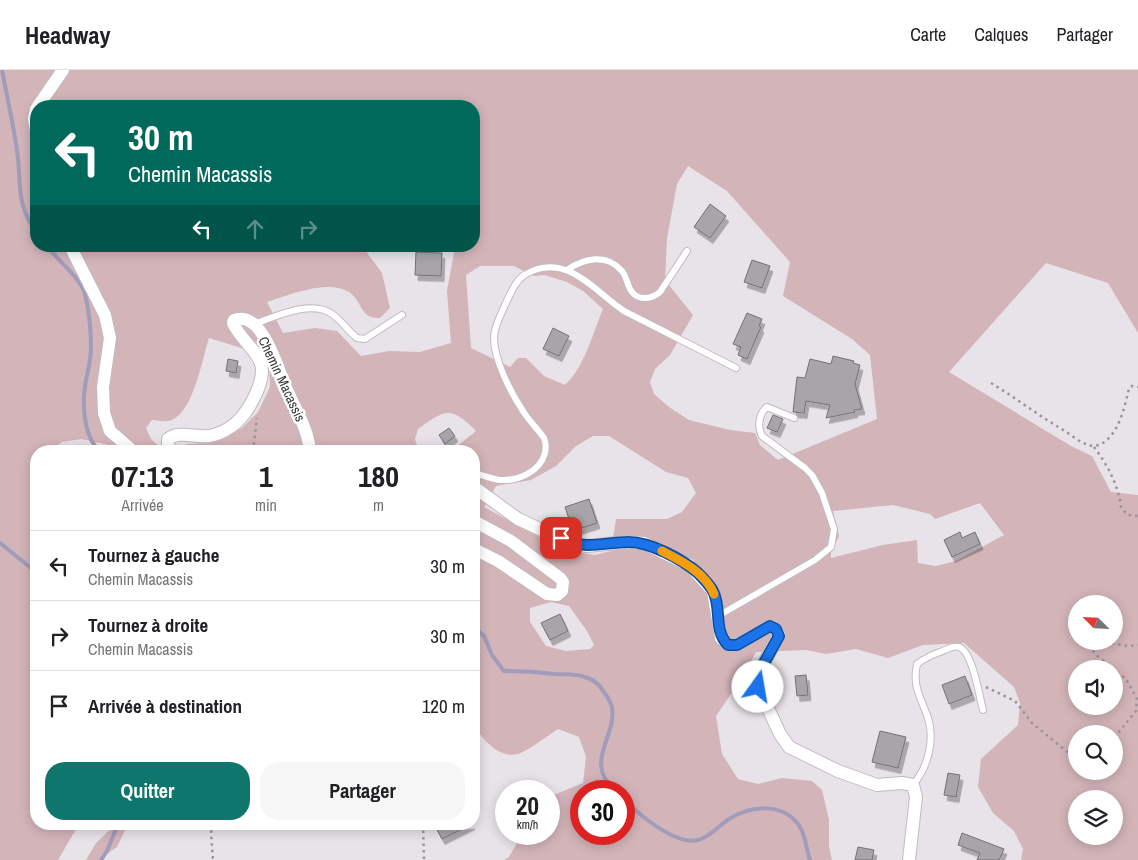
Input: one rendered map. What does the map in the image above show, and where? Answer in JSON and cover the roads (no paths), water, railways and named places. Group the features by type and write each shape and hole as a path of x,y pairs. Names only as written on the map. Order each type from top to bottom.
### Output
{"street":[{"path":"42,100 63,70"},
{"path":"73,252 105,315 110,338 104,387 104,414 110,431 126,445"},
{"name":"Chemin Macassis","path":"168,445 168,439 171,436 181,434 198,437 211,436 223,432 236,423 254,397 260,379 260,361 249,344 236,330 233,323 234,320 240,318 254,324 274,356 306,432 309,445"},
{"path":"480,491 518,519 572,544 587,546 628,542 644,543 688,565 713,592 721,638 728,645 737,645 770,626 776,629 779,636 759,672 758,687 780,734 788,747 838,771 877,784 913,784 916,798 909,860"},
{"path":"480,524 511,541 560,578 563,582 562,591 557,595 547,594 498,561 480,552"}],"lane":[{"path":"567,270 574,265 590,260 602,259 611,261 623,272 632,291 637,296 645,298 655,296 660,292 687,251"},
{"path":"480,475 500,480 517,478 532,472 541,463 545,453 546,445 544,438 523,412 509,388 496,351 494,336 497,323 515,285 524,275 538,268 549,266 567,270 584,278 607,300 624,311 736,368"},
{"path":"254,324 293,310 310,308 332,313 357,338 365,339 402,315"},
{"path":"718,616 816,560 831,547 834,529 822,492 812,475 762,436 759,431 762,414 767,406 794,418"},
{"path":"913,784 922,774 929,751 931,735 928,719 914,677 917,664 926,657 954,647 960,648 967,654 983,710"}],"waterway":[{"path":"2,70 17,150 22,202 30,223"},
{"path":"52,252 78,281 85,294 88,307 91,348 84,391 84,411 86,426 94,445"},
{"path":"0,543 30,567"},
{"path":"480,632 484,636 492,655 504,671 579,675 599,686 609,699 612,708 610,729 601,760 606,780"},
{"path":"635,810 669,834 689,841 702,839 738,814 757,809 777,810 785,813 800,827 804,835 810,860"},
{"path":"101,860 116,830"}]}
